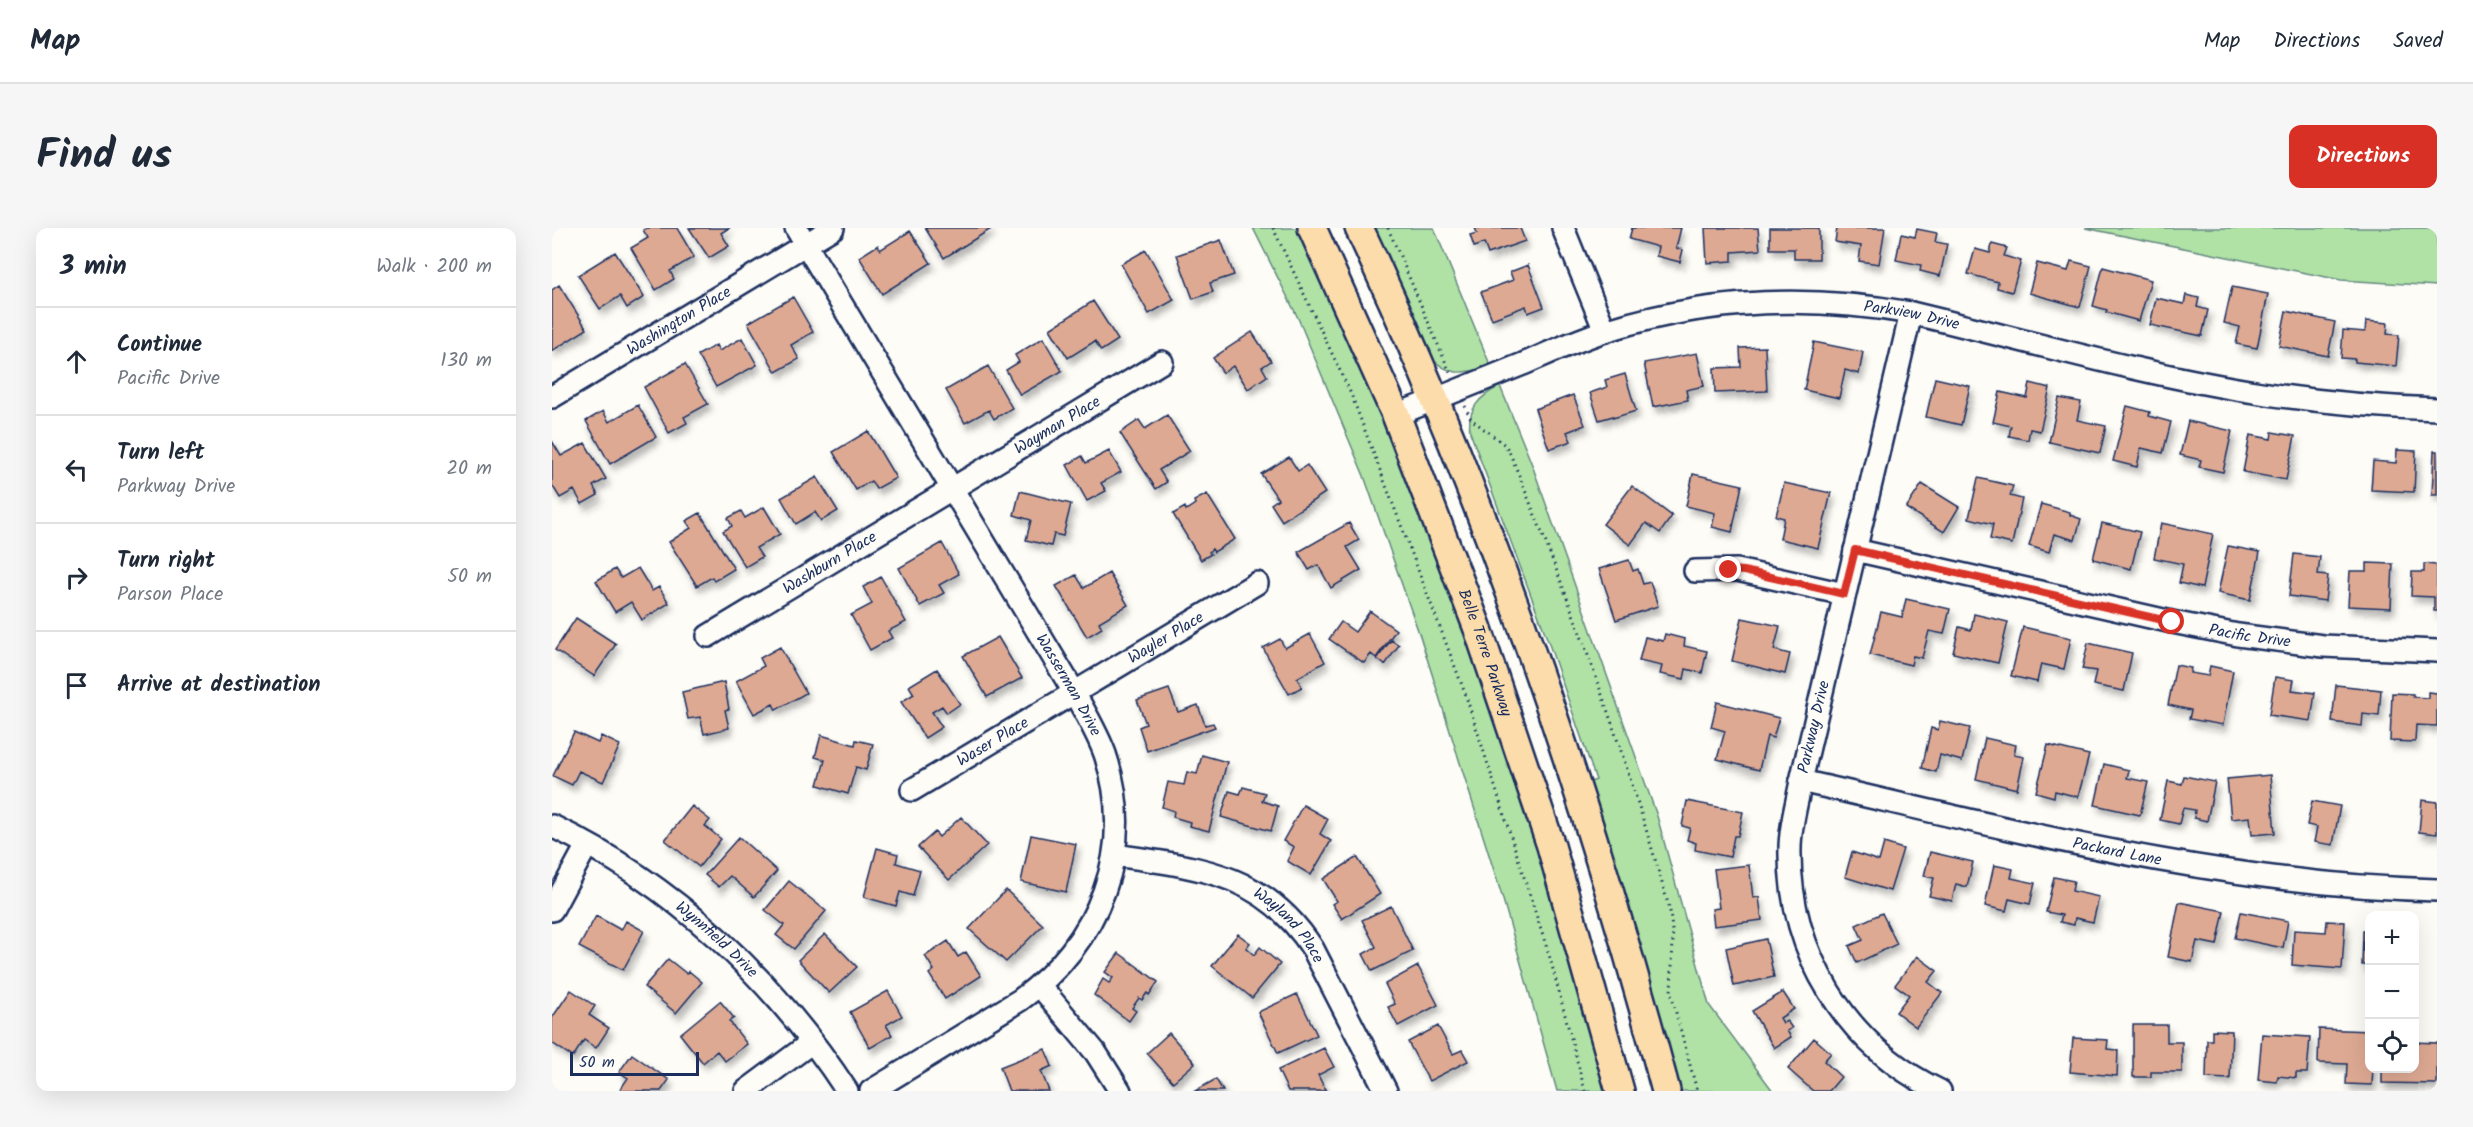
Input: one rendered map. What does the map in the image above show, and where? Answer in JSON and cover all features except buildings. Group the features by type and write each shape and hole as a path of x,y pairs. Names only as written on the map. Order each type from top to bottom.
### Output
{"main road":[{"name":"Belle Terre Parkway","path":"1312,228 1396,415 1478,629 1551,846 1620,1091"},
{"path":"1359,228 1435,399 1484,521 1543,682 1619,919 1666,1091"}],"street":[{"name":"Washington Place","path":"552,397 801,236 833,228"},
{"path":"1563,228 1605,331"},
{"name":"Wasserman Drive","path":"801,236 1074,692 1101,744 1109,770 1116,813 1114,855 1104,895 1087,929 1063,964 1040,986 1001,1013 871,1091"},
{"name":"Parkview Drive","path":"1396,415 1605,331 1696,309 1756,303 1838,303 1911,313 2176,377 2258,393 2339,403 2437,409"},
{"name":"Parkway Drive","path":"1911,313 1802,781 1792,827 1790,866 1798,921 1809,956 1837,1005 1860,1034 1899,1068 1940,1091"},
{"name":"Wayman Place","path":"952,488 1162,363"},
{"name":"Washburn Place","path":"708,636 952,488"},
{"name":"Pacific Drive","path":"1855,550 2161,620 2238,635 2323,646 2437,651"},
{"path":"1695,571 1737,570 1844,594"},
{"name":"Wayler Place","path":"1074,692 1257,583"},
{"name":"Waser Place","path":"912,790 1074,692"},
{"name":"Packard Lane","path":"1802,781 2150,859 2290,881 2437,890"},
{"name":"Wynnfield Drive","path":"552,826 635,874 703,925 752,970 812,1042 847,1091"},
{"path":"552,910 587,845"},
{"name":"Wayland Place","path":"1114,855 1192,867 1220,874 1247,886 1280,909 1299,928 1313,948 1386,1091"},
{"path":"1040,986 1096,1053 1120,1091"},
{"path":"746,1091 812,1042"}],"path":[{"path":"1273,228 1351,393 1465,693 1550,958 1585,1091"},
{"path":"1388,228 1449,369"},
{"path":"1471,419 1505,445 1509,451 1552,557 1607,706 1670,911 1673,939 1671,994 1697,1091"}],"green space":[{"path":"1253,228 1300,228 1393,438 1506,738 1611,1091 1557,1091 1502,896 1420,636 1364,476 1298,318"},
{"path":"1369,228 1434,228 1491,367 1465,372 1451,371 1430,357"},
{"path":"2085,228 2437,228 2437,286 2341,280"},
{"path":"1500,386 1531,462 1657,816 1709,1005 1773,1091 1676,1091 1588,783 1596,780 1548,641 1470,432 1471,417 1476,404 1486,394"}],"route":[{"path":"1729,570 1744,571 1844,594 1855,550 2172,622"}]}
